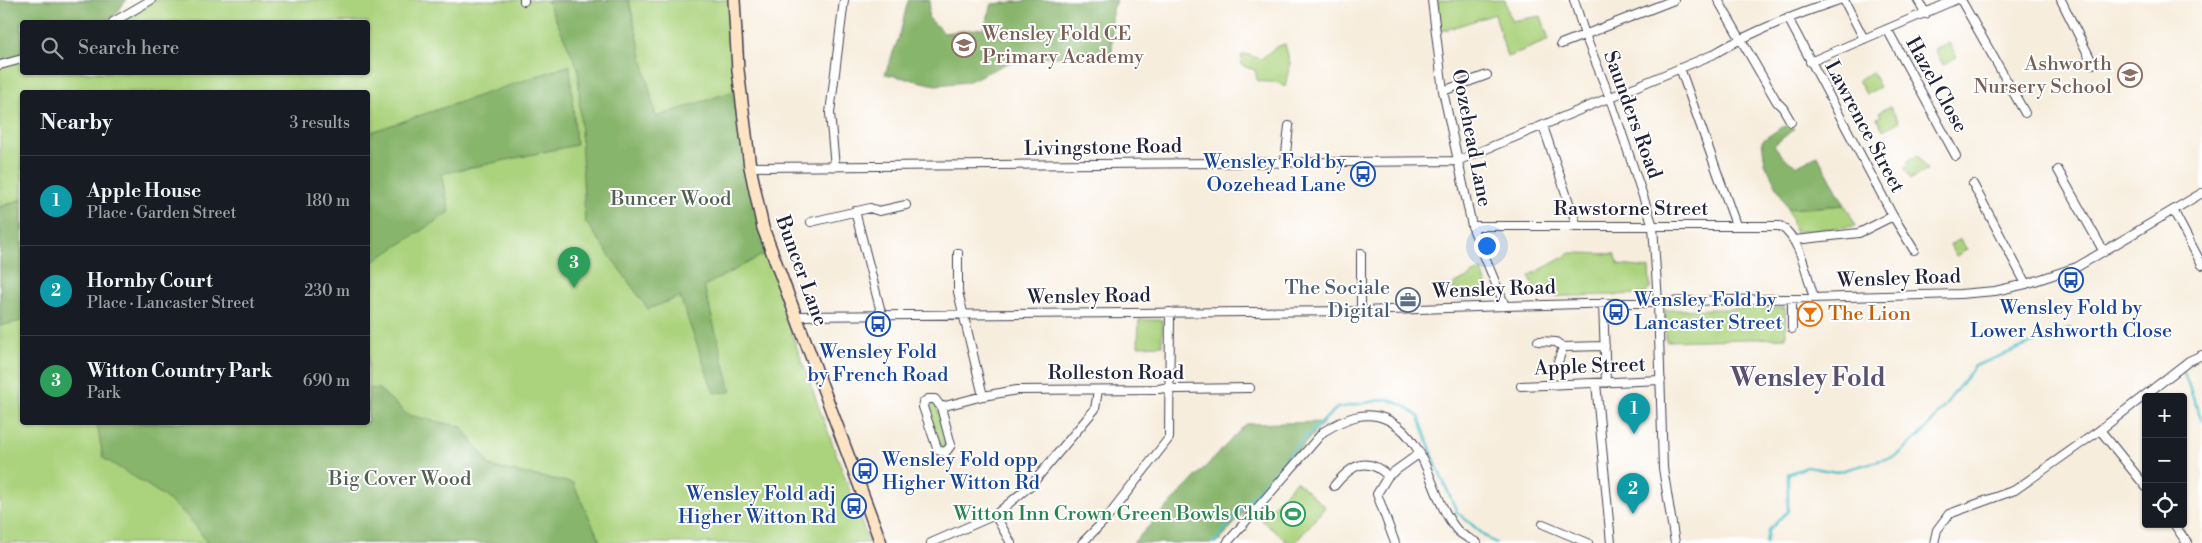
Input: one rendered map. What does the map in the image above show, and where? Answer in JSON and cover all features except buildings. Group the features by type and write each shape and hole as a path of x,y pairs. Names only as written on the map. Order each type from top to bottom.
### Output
{"main road":[{"name":"Buncer Lane","path":"734,0 738,70 750,167 763,228 881,543"}],"street":[{"path":"116,20 151,0"},
{"path":"835,167 830,113 844,0"},
{"name":"Oozehead Lane","path":"1432,0 1442,91 1472,226 1505,306"},
{"name":"Saunders Road","path":"1574,0 1585,35 1610,98 1653,226 1658,302 1663,468 1675,543"},
{"path":"1561,44 1674,0"},
{"path":"1718,0 1777,102 1791,122"},
{"path":"1457,161 1712,55 1740,38 1839,0"},
{"path":"1844,0 1864,39"},
{"path":"1918,0 1926,14"},
{"path":"1810,62 1955,0"},
{"path":"1961,0 2025,113"},
{"path":"2061,0 2094,64"},
{"name":"Lawrence Street","path":"1788,18 1893,216 1914,250"},
{"name":"Hazel Close","path":"1887,29 1956,156"},
{"path":"0,64 20,59"},
{"path":"1680,68 1736,225"},
{"path":"1442,91 1487,75"},
{"path":"1285,162 1289,126"},
{"path":"1542,126 1577,226"},
{"name":"Livingstone Road","path":"750,167 1457,161"},
{"path":"2058,170 2104,252"},
{"path":"1973,184 2026,284"},
{"name":"Wensley Road","path":"797,316 1361,312 1505,306 1960,294 1995,291 2026,284 2077,267 2202,193"},
{"path":"812,222 870,208 879,211 906,205"},
{"path":"2173,210 2202,265"},
{"path":"855,211 882,316"},
{"path":"1814,298 1795,240 1859,233 1893,216"},
{"name":"Rawstorne Street","path":"1472,226 1780,226 1788,230 1795,240"},
{"path":"958,253 958,292 983,396"},
{"path":"1361,253 1361,312"},
{"path":"1792,299 1792,329"},
{"path":"1603,304 1606,383"},
{"path":"1082,543 1107,518 1169,438 1170,312"},
{"path":"1538,341 1556,342 1562,347 1605,346"},
{"path":"1558,362 1562,347"},
{"path":"1934,543 1937,530 1948,514 2015,490 2100,430 2189,361 2202,355"},
{"name":"Apple Street","path":"1521,386 1661,380"},
{"path":"1596,383 1611,543"},
{"name":"Rolleston Road","path":"941,407 983,396 1017,390 1159,389 1168,387 1175,389 1250,388"},
{"path":"931,543 995,515 1032,485 1095,409 1098,390"},
{"path":"928,399 935,399 941,407 951,445 948,450 943,452 937,448 923,404 928,399"},
{"path":"1227,543 1323,432 1340,421 1362,414 1380,415 1410,436 1420,453 1435,491 1458,531 1476,543"},
{"path":"2100,430 2142,483"},
{"path":"1394,543 1377,494 1388,476 1420,453"},
{"path":"1334,486 1343,475 1361,464 1372,464 1380,468 1388,476"},
{"path":"995,515 1011,543"},
{"path":"1543,524 1588,543"},
{"path":"2177,528 2187,543"}],"green space":[{"path":"0,0 126,0 116,14 108,20 20,20 20,75 370,75 370,20 116,20 151,0 734,0 750,167 789,326 869,543 0,543"},
{"path":"0,0 126,0 116,14 108,20 20,20 20,59 0,64"},
{"name":"Buncer Wood","path":"629,0 656,117 740,89 772,250 704,286 731,392 714,393 680,297 648,309 585,221 578,68 547,1"},
{"name":"Wensley Fold CE Primary Academy","path":"908,0 930,0 928,17 944,33 984,28 992,4 1036,0 1117,0 1112,9 1112,57 1021,57 967,82 936,85 885,74 900,34"},
{"path":"1438,0 1505,0 1511,21 1541,16 1549,40 1507,57 1495,14 1442,31"},
{"path":"1949,43 1957,57 1943,65 1935,50"},
{"path":"1285,44 1290,63 1285,87 1275,82 1257,80 1255,70 1241,64 1242,55 1245,54 1261,59 1276,47"},
{"path":"570,65 576,145 441,174 450,212 370,264 370,132"},
{"path":"1872,72 1880,87 1866,94 1858,80"},
{"path":"1890,106 1899,122 1883,130 1877,118 1881,116 1879,112"},
{"path":"1789,125 1794,129 1774,145 1784,158 1796,166 1817,155 1845,205 1788,209 1765,163 1762,141 1780,128"},
{"path":"1918,155 1927,170 1911,179 1904,167 1909,164 1907,161"},
{"path":"20,200 20,321 0,326 0,207"},
{"path":"1845,205 1856,226 1795,232 1788,209"},
{"path":"1961,239 1967,250 1956,256 1950,245"},
{"path":"1571,253 1615,254 1619,265 1649,268 1650,287 1646,294 1538,297 1529,276"},
{"path":"1481,270 1492,297 1459,299 1452,286"},
{"path":"1785,308 1786,338 1666,341 1665,310"},
{"path":"1139,320 1162,320 1162,345 1138,346"},
{"name":"Big Cover Wood","path":"370,388 379,389 408,415 462,427 491,467 573,483 601,543 207,543 198,529 175,505 161,494 103,458 97,425 370,425"},
{"path":"932,401 936,404 947,441 945,447 940,447 925,403"},
{"path":"1324,422 1217,543 1133,543 1246,424"},
{"name":"Witton Inn Crown Green Bowls Club","path":"1296,481 1325,507 1295,543 1289,543 1261,520"}],"waterway":[{"path":"1766,543 1768,531 1788,511 1788,474 1807,467 1837,472 1897,456 1928,427 1975,366 2070,328"},
{"path":"2184,373 2202,421"},
{"path":"1213,543 1298,444 1337,408 1387,399 1403,405 1419,417 1437,467 1457,512 1496,543"}],"place":[{"name":"Wensley Fold CE Primary Academy","path":"964,45"},
{"name":"Ashworth Nursery School","path":"2130,75"},
{"name":"Wensley Fold by Oozehead Lane","path":"1363,174"},
{"name":"Wensley Fold by Lower Ashworth Close","path":"2071,280"},
{"name":"Witton Country Park","path":"574,288"},
{"name":"The Sociale Digital","path":"1408,300"},
{"name":"Wensley Fold by Lancaster Street","path":"1616,312"},
{"name":"The Lion","path":"1810,314"},
{"name":"Wensley Fold by French Road","path":"878,324"},
{"name":"Apple House","path":"1634,434"},
{"name":"Wensley Fold opp Higher Witton Rd","path":"865,471"},
{"name":"Wensley Fold adj Higher Witton Rd","path":"854,506"},
{"name":"Witton Inn Crown Green Bowls Club","path":"1293,514"},
{"name":"Hornby Court","path":"1633,514"}],"district":[{"name":"Wensley Fold","path":"1808,378"}]}
